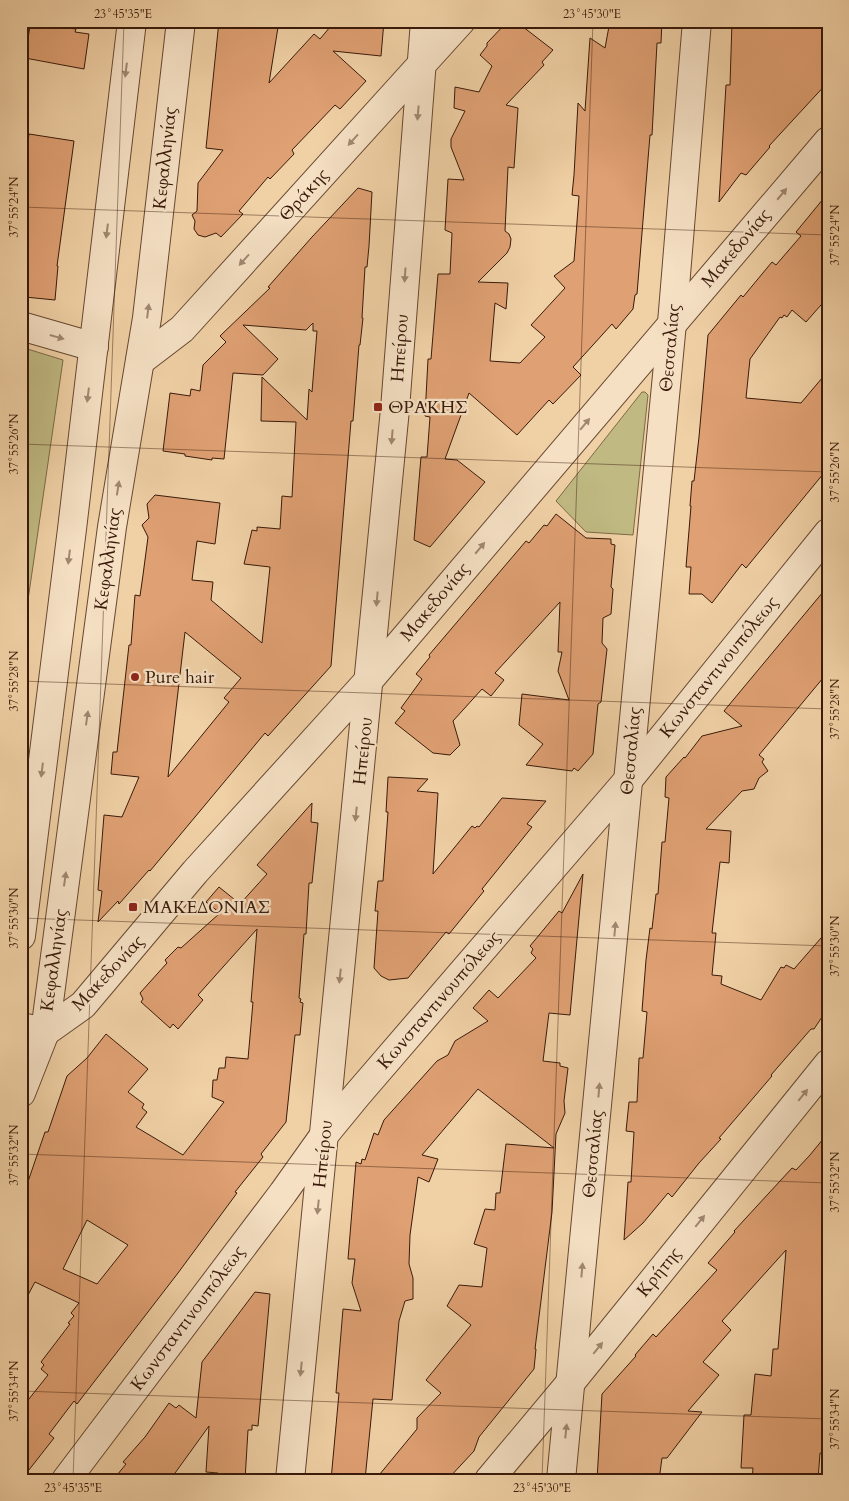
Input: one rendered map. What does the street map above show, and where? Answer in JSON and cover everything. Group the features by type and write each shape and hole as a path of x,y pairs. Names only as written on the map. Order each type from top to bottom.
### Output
{"street":[{"name":"Κεφαλληνίας","path":"21,936 94,347 132,21"},
{"name":"Κεφαλληνίας","path":"21,1094 147,318 180,21"},
{"name":"Ηπείρου","path":"290,1480 370,679 395,408 425,21"},
{"name":"Θράκης","path":"140,361 182,329 461,21"},
{"name":"Θεσσαλίας","path":"561,1480 672,323 697,21"},
{"name":"Μακεδονίας","path":"33,1029 83,1005 195,872 370,679 828,140"},
{"path":"21,326 94,347"},
{"name":"Κωνσταντινουπόλεως","path":"66,1480 284,1193 325,1134 629,779 828,533"},
{"name":"Κρήτης","path":"489,1480 571,1382 828,1064"}],"shaded area":[{"path":"21,347 63,360 21,648"},
{"path":"642,392 648,395 633,535 586,532 556,501"}],"building":[{"path":"219,21 279,21 269,83 314,34 320,39 335,21 384,21 381,56 333,51 366,81 340,109 335,105 292,150 294,154 270,179 268,177 239,211 243,214 221,237 216,233 205,237 198,235 194,229 195,221 192,215 197,211 198,183 223,150 206,148"},
{"path":"513,21 553,50 542,62 544,65 506,105 518,108 514,168 508,167 505,231 511,239 510,247 507,253 478,282 508,283 506,309 495,303 490,361 520,363 545,337 531,325 565,288 554,276 574,261 579,196 572,195 578,103 585,111 590,38 605,48 610,21 662,21 661,43 657,43 652,135 650,135 637,294 635,295 633,309 616,329 612,324 573,367 581,375 553,404 549,400 517,435 469,393 445,459 457,460 485,482 430,547 414,540 421,457 427,457 430,417 425,416 428,359 431,359 438,274 450,274 452,233 445,230 448,179 464,180 451,147 451,139 465,111 454,108 455,87 479,92 492,66 480,55 487,46 487,43 507,22"},
{"path":"732,21 815,21 828,32 828,82 769,146 746,175 741,173 719,202 726,85 730,85"},
{"path":"45,25 76,29 75,32 89,34 84,69 25,58 30,26 44,28"},
{"path":"29,134 74,141 57,266 55,300 25,297 26,292 21,291 21,192"},
{"path":"358,188 372,192 369,246 367,267 365,267 363,318 353,421 351,421 331,666 268,736 265,733 150,871 119,904 118,901 98,922 102,891 98,890 104,815 122,817 139,777 111,774 113,752 117,752 129,645 131,645 135,595 140,596 143,575 148,537 142,525 149,518 147,504 155,495 220,503 215,544 197,541 192,580 213,582 211,600 262,643 270,567 244,564 252,530 257,531 257,527 280,529 282,496 292,497 296,422 261,421 262,377 307,420 309,389 312,392 317,331 313,331 313,323 306,330 243,325 278,359 263,375 233,373 224,459 212,458 212,460 163,451 170,393 190,396 191,389 200,391 203,365 226,342 220,336 270,288 268,287","holes":["185,632 241,678 224,698 229,702 168,777"]},
{"path":"828,193 828,297 806,322 792,310 787,317 784,315 782,318 780,317 750,359 746,398 801,403 828,371 828,468 746,568 742,564 712,603 702,594 689,594 691,567 686,567 692,481 694,481 699,437 708,335 741,295 743,297 772,262 776,265 801,236 796,232"},
{"path":"556,514 586,538 611,539 611,544 615,545 611,587 613,589 611,614 603,618 602,643 607,649 601,702 598,704 593,754 578,771 574,768 572,771 526,765 543,744 519,725 522,694 569,700 558,671 562,652 558,652 560,602 495,673 504,680 491,696 482,689 453,721 460,745 450,755 433,753 395,723 405,711 401,708 422,679 416,674 430,657 429,655 526,541 529,543 544,525 547,526"},
{"path":"828,586 828,672 759,755 764,759 762,762 768,771 759,778 754,789 742,791 706,829 731,831 729,863 720,862 712,933 716,933 712,975 722,976 721,984 761,1000 781,967 784,968 786,965 794,969 828,930 828,1008 814,1029 811,1029 771,1075 719,1138 721,1139 672,1197 668,1193 643,1223 624,1240 628,1182 631,1182 634,1132 626,1131 629,1102 637,1102 639,1058 643,1058 647,1012 642,1011 646,960 656,894 658,894 662,842 665,842 669,798 665,797 666,777 685,758 702,736 742,726 724,711"},
{"path":"388,777 428,779 417,791 438,793 433,874 472,826 475,828 479,827 502,798 546,801 527,824 532,827 482,889 484,891 449,934 446,932 408,978 389,980 381,976 374,968 378,911 375,911 378,881 383,881 388,812 386,812"},
{"path":"312,803 311,822 318,823 312,883 309,883 306,934 304,934 299,998 301,999 300,1002 303,1003 300,1035 295,1035 286,1122 261,1154 263,1157 235,1192 237,1193 178,1273 77,1404 74,1401 49,1434 54,1438 21,1480 21,1409 48,1375 41,1369 44,1365 41,1362 70,1324 68,1323 74,1316 71,1313 79,1303 35,1282 21,1308 21,1202 45,1132 48,1132 67,1076 87,1058 106,1034 148,1069 128,1092 144,1104 142,1108 147,1112 136,1127 183,1155 224,1102 212,1097 213,1080 217,1080 219,1068 225,1068 226,1057 248,1059 257,929 198,995 203,1000 178,1029 173,1024 170,1028 141,1002 143,999 140,993 167,963 165,960 178,947 181,948 220,913 206,902 219,887 240,904 267,874 257,865","holes":["87,1220 128,1245 97,1284 63,1269"]},
{"path":"583,874 570,1015 549,1013 543,1061 560,1063 560,1066 568,1068 564,1101 565,1113 556,1134 552,1212 534,1369 479,1437 474,1451 447,1480 375,1480 417,1429 417,1418 441,1393 426,1380 471,1325 447,1306 459,1285 482,1287 487,1248 474,1244 485,1209 495,1210 496,1193 500,1193 506,1144 554,1148 478,1089 422,1155 438,1159 429,1182 418,1177 410,1235 409,1264 413,1278 413,1299 405,1301 399,1321 392,1400 373,1399 365,1480 331,1480 339,1393 336,1393 343,1309 361,1311 352,1283 355,1259 348,1259 356,1162 361,1164 362,1159 365,1160 374,1133 378,1135 384,1120 437,1061 448,1055 455,1041 488,1021 473,1008 489,990 498,998 536,958 531,953 533,949 530,946 559,911 562,913"},
{"path":"828,1133 828,1453 820,1453 818,1480 752,1480 753,1468 741,1468 744,1415 751,1415 755,1374 771,1376 773,1349 778,1349 786,1250 722,1321 731,1330 703,1362 719,1375 688,1411 702,1412 667,1458 662,1458 659,1480 597,1480 602,1394 653,1334 656,1337 717,1270 708,1263 734,1231 792,1168 796,1170"},
{"path":"255,1292 270,1294 258,1426 252,1425 252,1430 248,1430 245,1480 224,1480 224,1476 218,1476 218,1473 206,1472 209,1426 170,1480 113,1480 126,1464 123,1462 145,1437 169,1403 176,1408 179,1405 196,1418 202,1362"}],"place":[{"name":"ΘΡΑΚΗΣ","path":"378,407"},
{"name":"Pure hair","path":"135,677"},
{"name":"ΜΑΚΕΔΟΝΙΑΣ","path":"133,907"}]}
